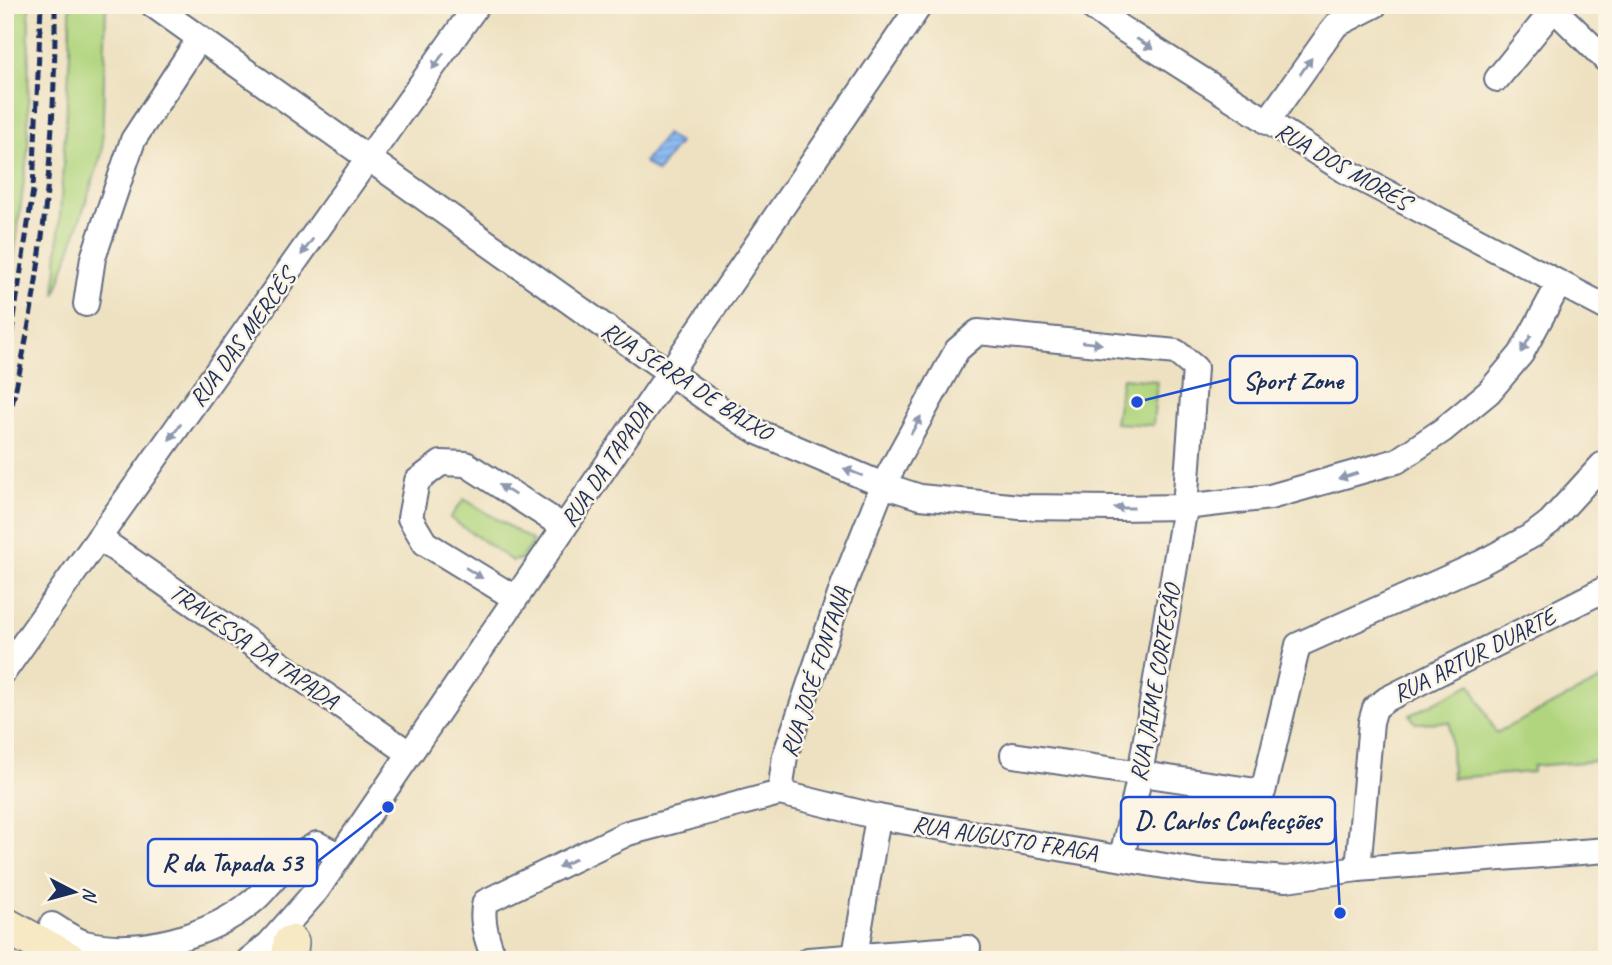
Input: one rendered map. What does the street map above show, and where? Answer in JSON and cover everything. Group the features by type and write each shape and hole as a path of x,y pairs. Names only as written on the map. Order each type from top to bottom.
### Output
{"street":[{"name":"RUA SERRA DE BAIXO","path":"152,5 668,373 758,432 884,485 920,497 1020,507 1185,507 1270,497 1397,461 1443,430 1489,392 1521,354 1559,284"},
{"name":"RUA DAS MERCÊS","path":"5,670 477,5"},
{"name":"RUA DA TAPADA","path":"249,960 269,944 317,890 920,5"},
{"name":"RUA DOS MORÉS","path":"1089,5 1345,170 1607,308"},
{"path":"1267,122 1336,25 1375,5"},
{"path":"1497,79 1552,7 1607,61"},
{"path":"86,304 93,258 133,141 199,39"},
{"name":"RUA JOSÉ FONTANA","path":"780,793 785,756 842,586 884,485 957,351 978,332 1176,352 1195,368 1185,507"},
{"path":"515,598 425,543 410,518 417,481 441,463 466,464 564,527"},
{"path":"1013,755 1263,792 1298,645 1481,563 1533,535 1550,522 1602,465 1607,463"},
{"name":"RUA JAIME CORTESÃO","path":"1122,857 1140,774 1185,507"},
{"name":"TRAVESSA DA TAPADA","path":"99,538 409,753"},
{"name":"RUA ARTUR DUARTE","path":"1358,869 1371,723 1375,708 1387,699 1607,588"},
{"path":"495,960 483,920 485,902 628,833 780,793"},
{"name":"RUA AUGUSTO FRAGA","path":"780,793 878,817 1200,872 1286,879 1358,869 1607,850"},
{"path":"855,956 878,817"},
{"path":"52,925 82,942 116,948 165,942 217,924 253,901 281,871 317,844 340,856"},
{"name":"RUA DA TAPADA","path":"288,954 317,890"},
{"path":"5,925 69,960"},
{"path":"808,960 968,948"}],"green space":[{"path":"5,5 29,5 28,150 5,326"},
{"path":"70,5 106,5 102,153 55,296 70,52"},
{"path":"1122,378 1157,381 1153,425 1115,423"},
{"path":"464,499 533,541 521,559 512,561 450,518"},
{"path":"1607,677 1607,760 1533,766 1533,772 1452,778 1450,722 1415,723 1410,715 1471,684 1496,733"}],"water":[{"path":"666,134 679,143 657,172 644,162"}],"railway":[{"path":"5,378 33,190 41,5"},
{"path":"5,433 28,328 44,221 53,113 55,5"}],"place":[{"name":"Sport Zone","path":"1137,402"},
{"name":"R da Tapada 53","path":"388,807"},
{"name":"D. Carlos Confecções","path":"1340,913"}]}
